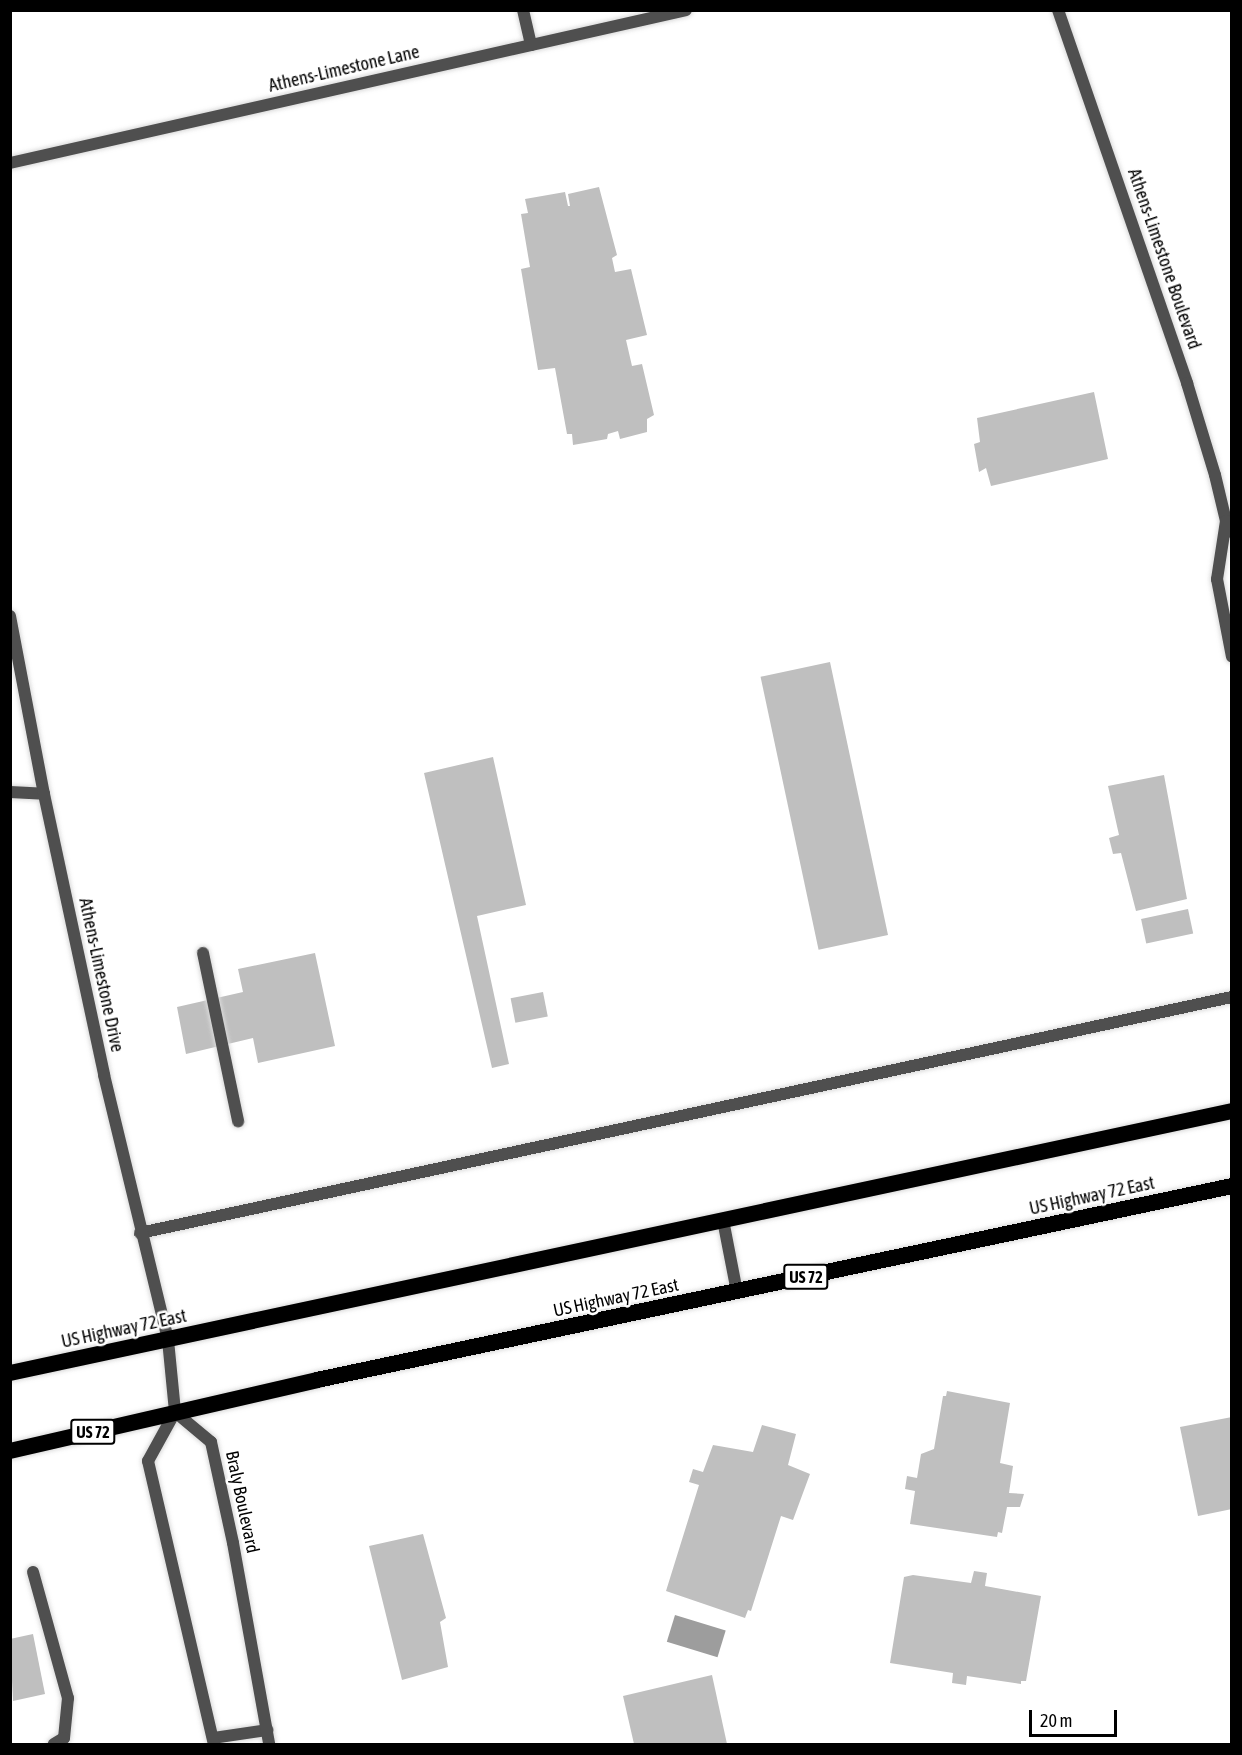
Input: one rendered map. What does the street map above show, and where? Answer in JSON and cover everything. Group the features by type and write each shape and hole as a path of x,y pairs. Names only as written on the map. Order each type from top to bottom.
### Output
{"highway":[{"name":"US Highway 72 East","path":"10,1373 1232,1112"},
{"name":"US Highway 72 East","path":"10,1451 176,1412 1232,1186"}],"street":[{"path":"523,10 531,45"},
{"name":"Athens-Limestone Lane","path":"10,163 686,10"},
{"name":"Athens-Limestone Boulevard","path":"1058,10 1187,383 1229,527 1217,579 1232,657"},
{"name":"Athens-Limestone Drive","path":"10,616 44,794 140,1233 168,1340 176,1412"},
{"path":"10,792 44,794"},
{"path":"203,953 238,1121"},
{"path":"140,1233 1232,997"},
{"path":"723,1220 737,1292"},
{"path":"176,1412 148,1461 214,1741 267,1730"},
{"name":"Braly Boulevard","path":"176,1412 211,1442 233,1544 269,1744"},
{"path":"33,1572 68,1698 64,1738 54,1744"}],"shaded area":[{"path":"675,1615 726,1630 717,1657 667,1642"}],"building":[{"path":"599,187 617,255 612,258 615,272 631,269 647,335 626,340 632,366 642,364 654,415 647,419 647,432 620,439 618,431 608,434 607,439 573,445 572,434 567,434 555,368 538,370 521,269 530,267 521,214 528,213 525,199 565,192 568,206 570,206 568,194"},
{"path":"1094,392 1108,459 991,486 986,468 979,472 974,444 980,442 977,418"},
{"path":"830,662 888,935 819,950 761,677"},
{"path":"493,757 526,905 477,916 509,1064 492,1068 424,773"},
{"path":"1164,775 1187,899 1136,911 1121,853 1113,854 1109,838 1119,835 1108,786"},
{"path":"1188,909 1193,933 1146,943 1141,919"},
{"path":"315,953 335,1046 258,1063 253,1038 186,1054 177,1007 243,992 238,969"},
{"path":"543,992 548,1017 515,1023 511,998"},
{"path":"947,1391 1010,1403 1000,1463 1013,1466 1009,1493 1024,1494 1020,1507 1007,1507 1002,1533 998,1532 997,1537 910,1524 915,1491 905,1489 907,1476 917,1478 921,1454 934,1449 943,1396 946,1396"},
{"path":"1232,1417 1232,1509 1198,1516 1180,1427"},
{"path":"762,1425 796,1434 788,1465 810,1474 793,1520 781,1516 751,1611 748,1610 745,1618 666,1591 699,1485 689,1482 693,1469 703,1472 713,1445 753,1452"},
{"path":"423,1534 446,1618 440,1622 448,1667 402,1680 369,1546"},
{"path":"974,1571 987,1573 985,1586 1041,1596 1026,1681 1021,1681 1021,1684 967,1676 966,1685 952,1683 953,1673 890,1663 904,1577 913,1575 971,1583"},
{"path":"33,1634 45,1694 13,1701 10,1639"},
{"path":"712,1675 727,1744 634,1744 623,1696"}]}
